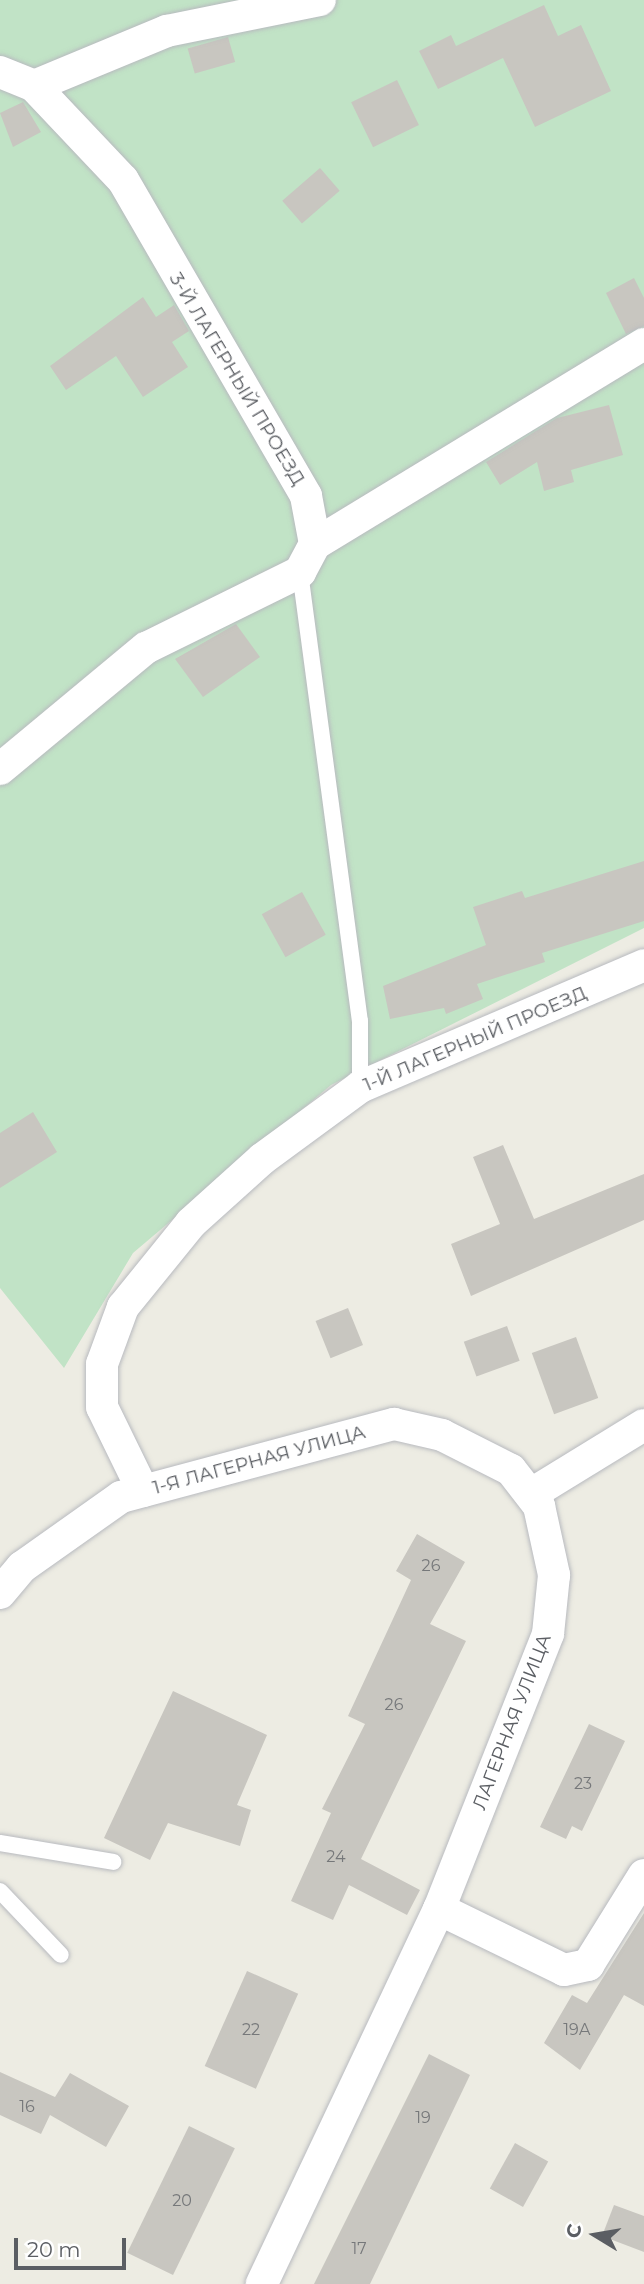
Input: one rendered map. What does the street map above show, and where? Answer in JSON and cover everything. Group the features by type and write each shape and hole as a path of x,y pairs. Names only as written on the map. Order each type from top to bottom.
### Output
{"street":[{"path":"0,72 34,86 167,31 320,0"},
{"name":"3-Й ЛАГЕРНЫЙ ПРОЕЗД","path":"34,86 123,180 306,496 315,544"},
{"path":"0,769 146,648 300,572 315,544 644,344"},
{"name":"1-Й ЛАГЕРНЫЙ ПРОЕЗД","path":"143,1491 102,1407 102,1364 123,1307 191,1223 262,1159 360,1087 644,965"},
{"name":"1-Я ЛАГЕРНАЯ УЛИЦА","path":"0,1593 55,1544 121,1497 394,1424 442,1435 511,1470 533,1493"},
{"path":"533,1493 644,1425"},
{"name":"ЛАГЕРНАЯ УЛИЦА","path":"262,2284 439,1909 548,1634 554,1575 533,1493"},
{"path":"439,1909 564,1970 588,1965 644,1875"}],"lane":[{"path":"300,572 360,1021 360,1087"},
{"path":"0,1843 113,1862"},
{"path":"0,1892 61,1955"}],"green space":[{"path":"0,0 644,0 644,928 331,1085 133,1253 64,1368 0,1288"}],"building":[{"path":"544,5 558,36 581,25 611,91 535,127 503,58 438,89 419,51 451,35 456,46"},
{"path":"228,37 235,62 195,74 188,49"},
{"path":"397,80 419,125 373,147 351,102"},
{"path":"23,102 41,132 13,147 0,113"},
{"path":"320,168 340,191 302,223 282,201"},
{"path":"634,278 644,298 644,326 626,334 606,293"},
{"path":"143,297 156,317 174,305 189,331 172,342 188,367 143,397 116,356 66,390 50,366"},
{"path":"609,405 623,455 571,470 574,482 544,491 537,462 500,485 486,462 557,418"},
{"path":"236,624 260,657 203,697 175,659"},
{"path":"644,861 644,921 542,953 545,962 477,984 483,999 446,1014 444,1008 390,1019 383,986 486,945 473,907 522,891 525,898"},
{"path":"302,892 326,935 286,957 262,914"},
{"path":"33,1112 57,1152 0,1188 0,1133"},
{"path":"503,1145 534,1219 644,1174 644,1220 471,1296 451,1244 500,1224 473,1157"},
{"path":"348,1308 363,1345 331,1358 316,1321"},
{"path":"507,1326 520,1361 476,1377 464,1342"},
{"path":"576,1337 598,1398 554,1414 532,1353"},
{"path":"417,1534 465,1562 430,1624 466,1641 361,1859 420,1890 407,1915 349,1885 333,1920 291,1901 331,1813 322,1809 365,1724 348,1716 411,1580 396,1571"},
{"path":"173,1691 267,1735 237,1805 251,1810 240,1846 168,1823 150,1860 104,1838"},
{"path":"589,1724 625,1741 582,1831 572,1826 566,1839 540,1827"},
{"path":"644,1913 644,2006 624,1995 580,2070 544,2043 572,1995 587,2003"},
{"path":"247,1971 298,1994 256,2089 205,2066"},
{"path":"429,2054 470,2075 370,2284 314,2284"},
{"path":"0,2072 55,2097 70,2073 129,2106 106,2147 50,2115 41,2134 0,2115"},
{"path":"189,2126 235,2148 173,2275 127,2253"},
{"path":"515,2143 548,2161 523,2207 490,2188"},
{"path":"614,2205 644,2216 644,2252 602,2236"}]}
